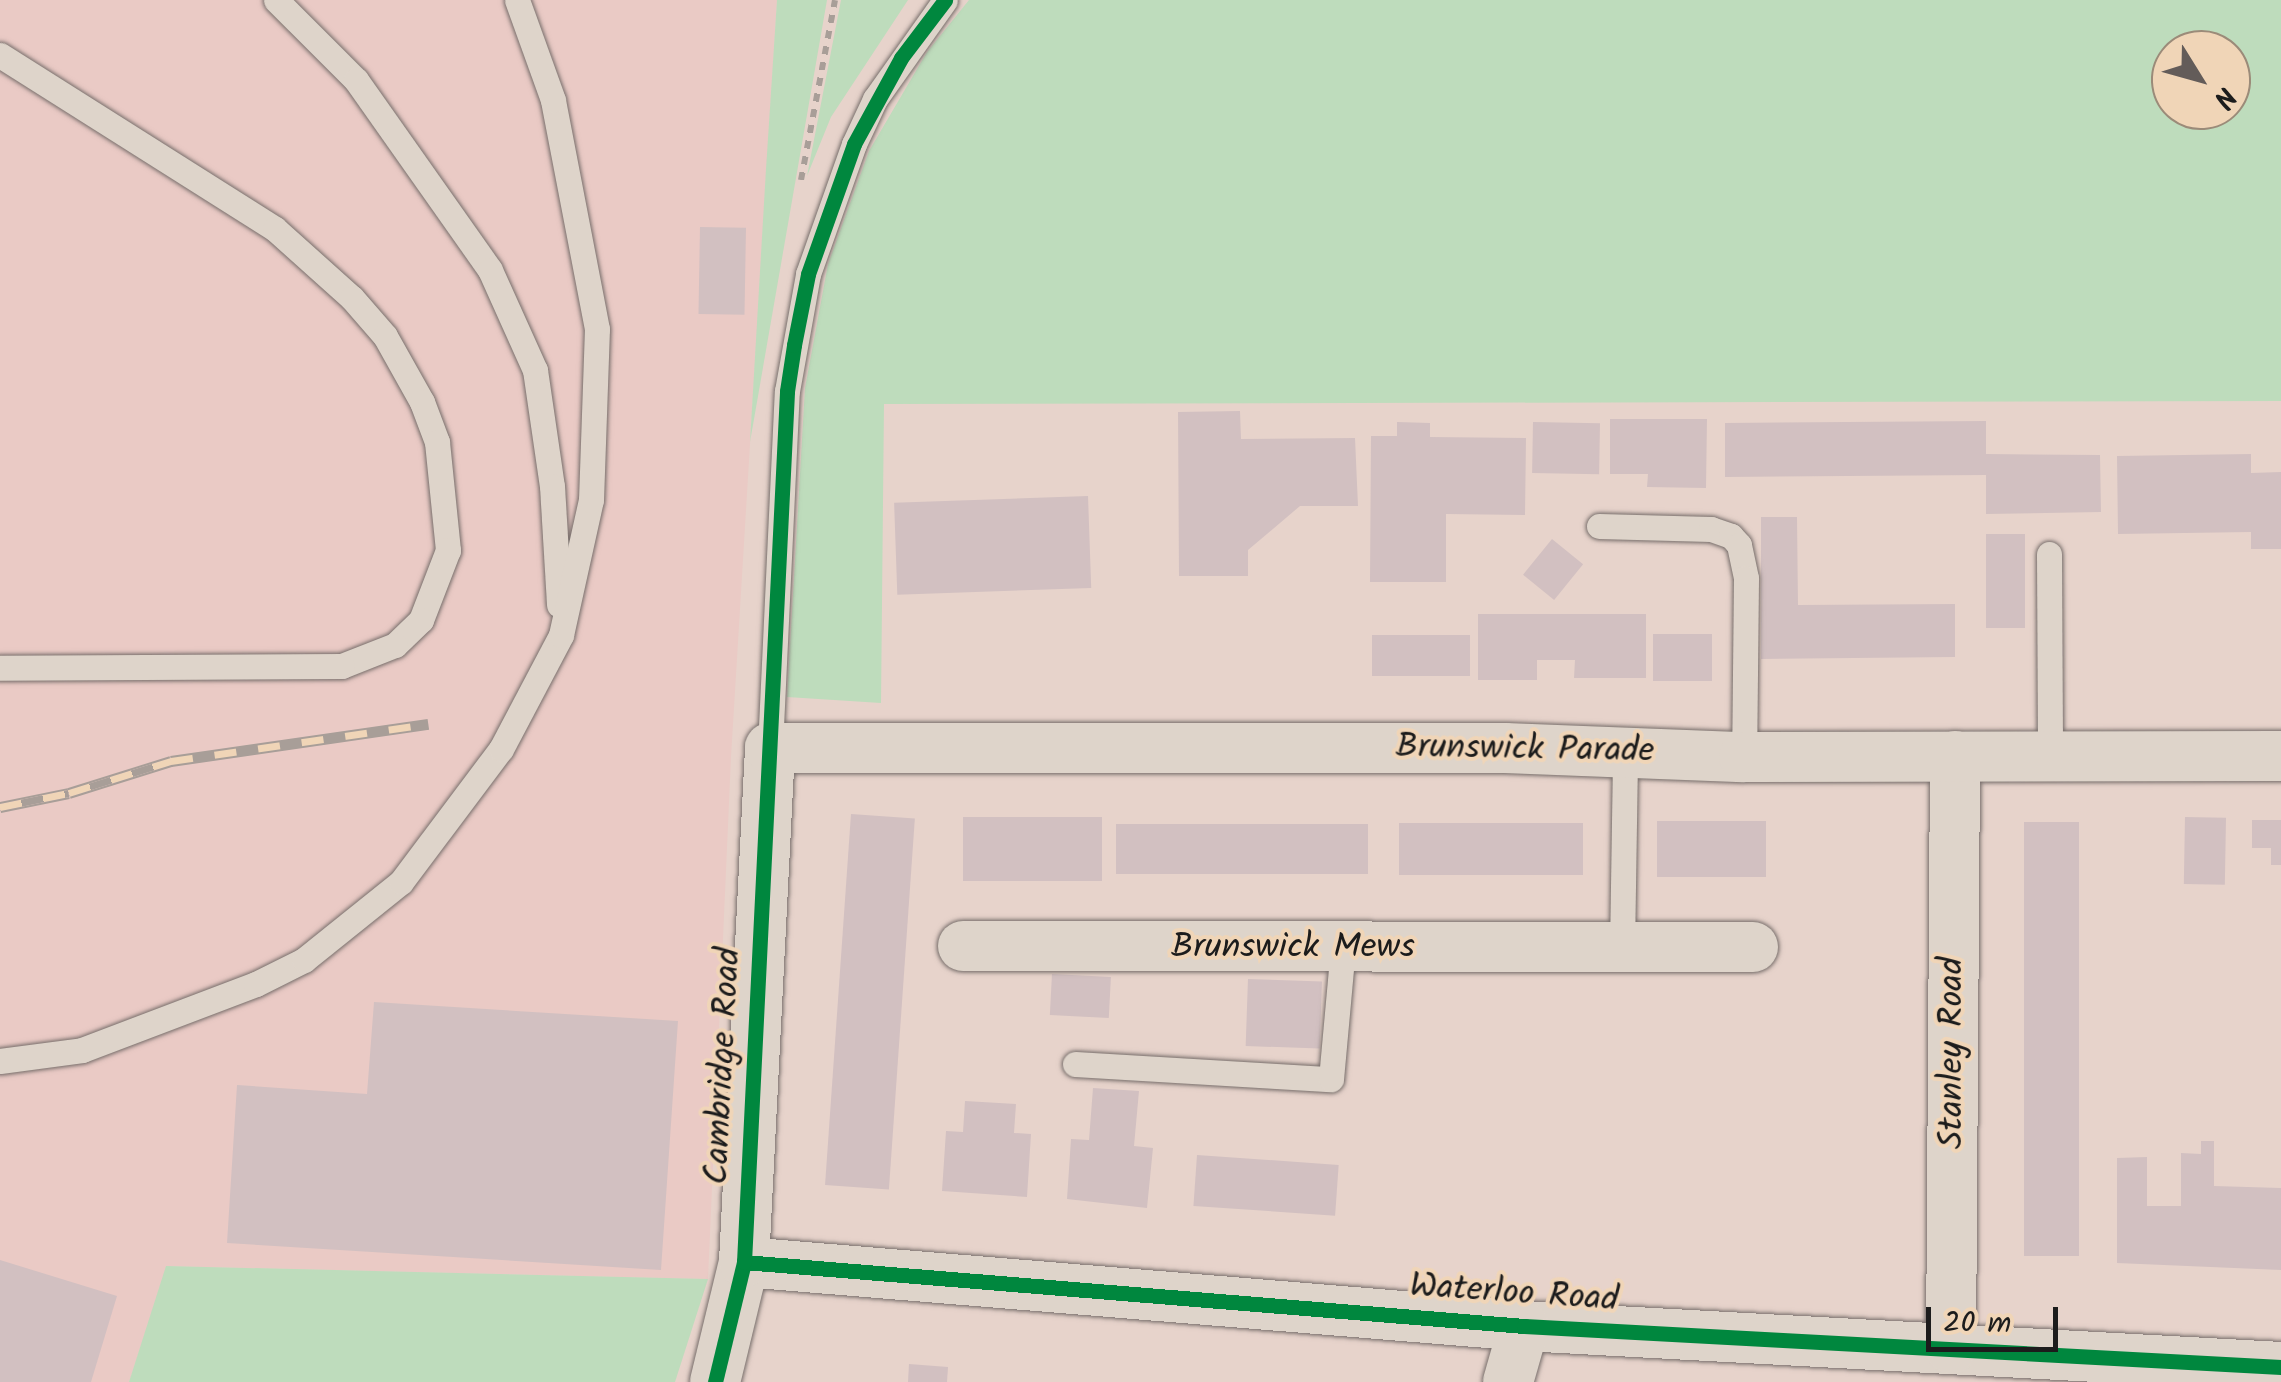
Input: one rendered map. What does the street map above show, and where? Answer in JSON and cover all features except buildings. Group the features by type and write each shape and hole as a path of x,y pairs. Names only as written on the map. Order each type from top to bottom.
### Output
{"street":[{"name":"Brunswick Parade","path":"770,748 1625,750 1744,757 2281,756"},
{"name":"Cambridge Road","path":"715,1382 744,1262 770,748"},
{"name":"Stanley Road","path":"1951,1349 1955,756"},
{"name":"Brunswick Mews","path":"963,946 1622,950 1754,947"},
{"name":"Waterloo Road","path":"744,1262 1524,1326 2281,1367"},
{"path":"1508,1382 1524,1326"}],"lane":[{"path":"276,0 356,80 490,270 535,370 552,486 561,635"},
{"path":"0,1061 82,1050 256,984 304,960 401,882 501,749 561,635 591,500 597,330 553,100 517,0"},
{"path":"770,748 787,391 808,274 822,226 875,99 945,0"},
{"path":"0,55 275,230 352,298 386,336 422,402 437,442 448,550 421,620 395,645 342,666 0,668"},
{"path":"1600,526 1711,529 1731,536 1739,545 1746,578 1744,757"},
{"path":"2049,554 2050,758"},
{"path":"1622,950 1625,750"},
{"path":"1075,1064 1331,1079 1343,948"}],"path":[{"path":"822,226 800,203 834,0"}],"shaded area":[{"path":"0,0 777,0 731,757 708,1279 167,1266 129,1382 0,1382"}],"green space":[{"path":"777,0 827,0 750,442 766,169"},
{"path":"841,0 908,0 831,117 807,176"},
{"path":"969,0 2281,0 2281,401 884,404 881,703 787,697 805,388 828,264 869,151 927,52"},
{"path":"166,1266 708,1279 675,1382 129,1382"}],"railway":[{"path":"0,807 69,793 171,761 428,724"}],"cycle path":[{"path":"715,1382 744,1262 787,391 794,345 808,274 854,144 901,58 945,0"},
{"path":"744,1262 1524,1326 2281,1367"}]}
